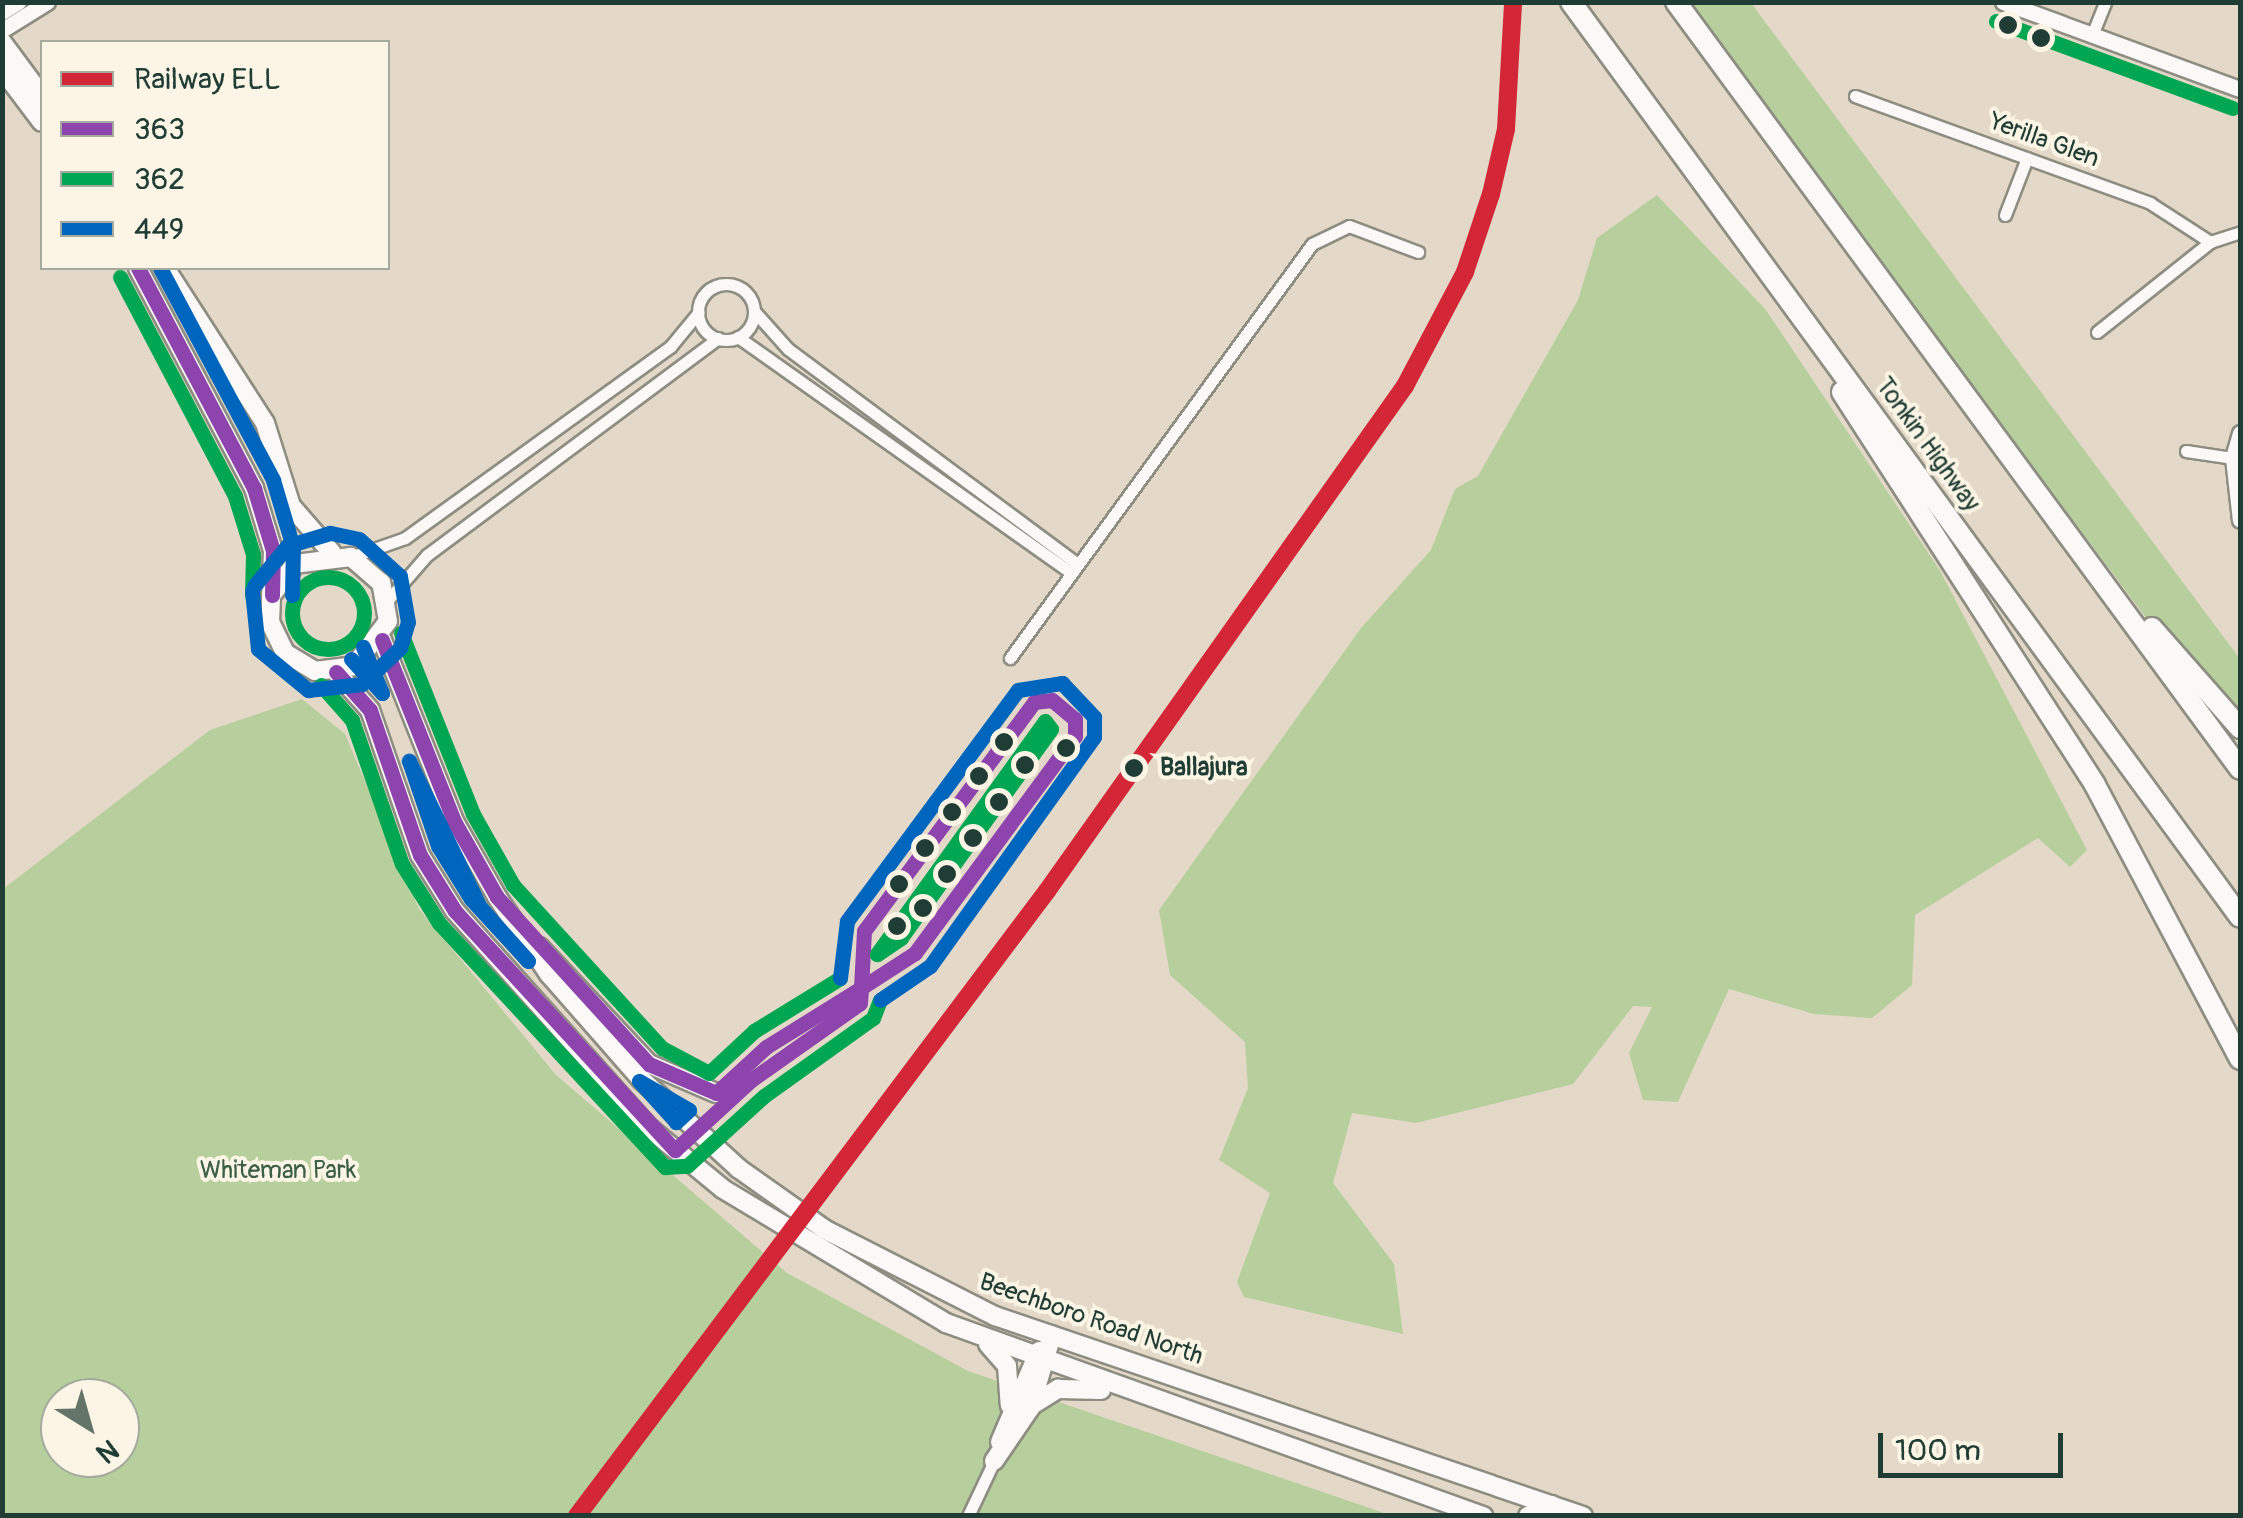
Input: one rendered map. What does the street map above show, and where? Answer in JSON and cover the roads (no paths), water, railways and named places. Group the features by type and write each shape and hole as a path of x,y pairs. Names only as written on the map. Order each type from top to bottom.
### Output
{"highway":[{"name":"Tonkin Highway","path":"1571,2 2240,917"},
{"path":"1676,2 2240,769"},
{"path":"1778,282 2088,774 2240,1059"},
{"path":"2068,532 2240,728"}],"main road":[{"path":"2,42 40,93"},
{"path":"2,69 40,119"},
{"path":"139,270 254,488 273,551 270,622 285,654 336,672 382,640 387,601 352,557 332,553 295,564 272,595"},
{"path":"166,270 265,423 291,506 332,553"},
{"name":"Beechboro Road North","path":"382,640 455,823 496,897 548,974 640,1079 738,1168 824,1229 960,1301 1052,1336 1583,1516"},
{"name":"Beechboro Road North","path":"336,672 370,710 420,855 455,911 649,1128 723,1189 808,1248 968,1332 1122,1391 1483,1516"},
{"path":"496,897 650,1064 716,1093"},
{"path":"968,1332 1004,1358 1020,1409"},
{"path":"994,1461 1052,1336"},
{"path":"1020,1409 1058,1389 1122,1391"},
{"path":"1528,1516 1552,1505"}],"street":[{"path":"2,12 18,2"},
{"path":"2,30 47,2"},
{"path":"2003,2 2240,89"},
{"path":"2092,35 2104,2"},
{"name":"Yerilla Glen","path":"1855,96 2150,203 2210,242"},
{"path":"2006,216 2026,158"},
{"path":"1010,658 1312,244 1349,226 1418,252"},
{"path":"2097,332 2210,242 2240,232"},
{"path":"352,557 419,528 670,347 710,290 726,284 749,295 754,311 788,349 1074,569"},
{"path":"738,337 754,311"},
{"path":"698,312 718,338"},
{"path":"387,601 426,555 718,338 738,337 1074,569"},
{"path":"2240,433 2233,458 2240,520"},
{"path":"2186,451 2233,458"},
{"path":"968,1516 994,1461"}],"rail line":[{"name":"ELL","path":"577,1516 1047,891 1405,386 1465,272 1491,194 1506,129 1513,2"}],"place":[{"name":"Ballajura","path":"1134,768"}],"park label":[{"name":"Whiteman Park","path":"278,1171"}]}
